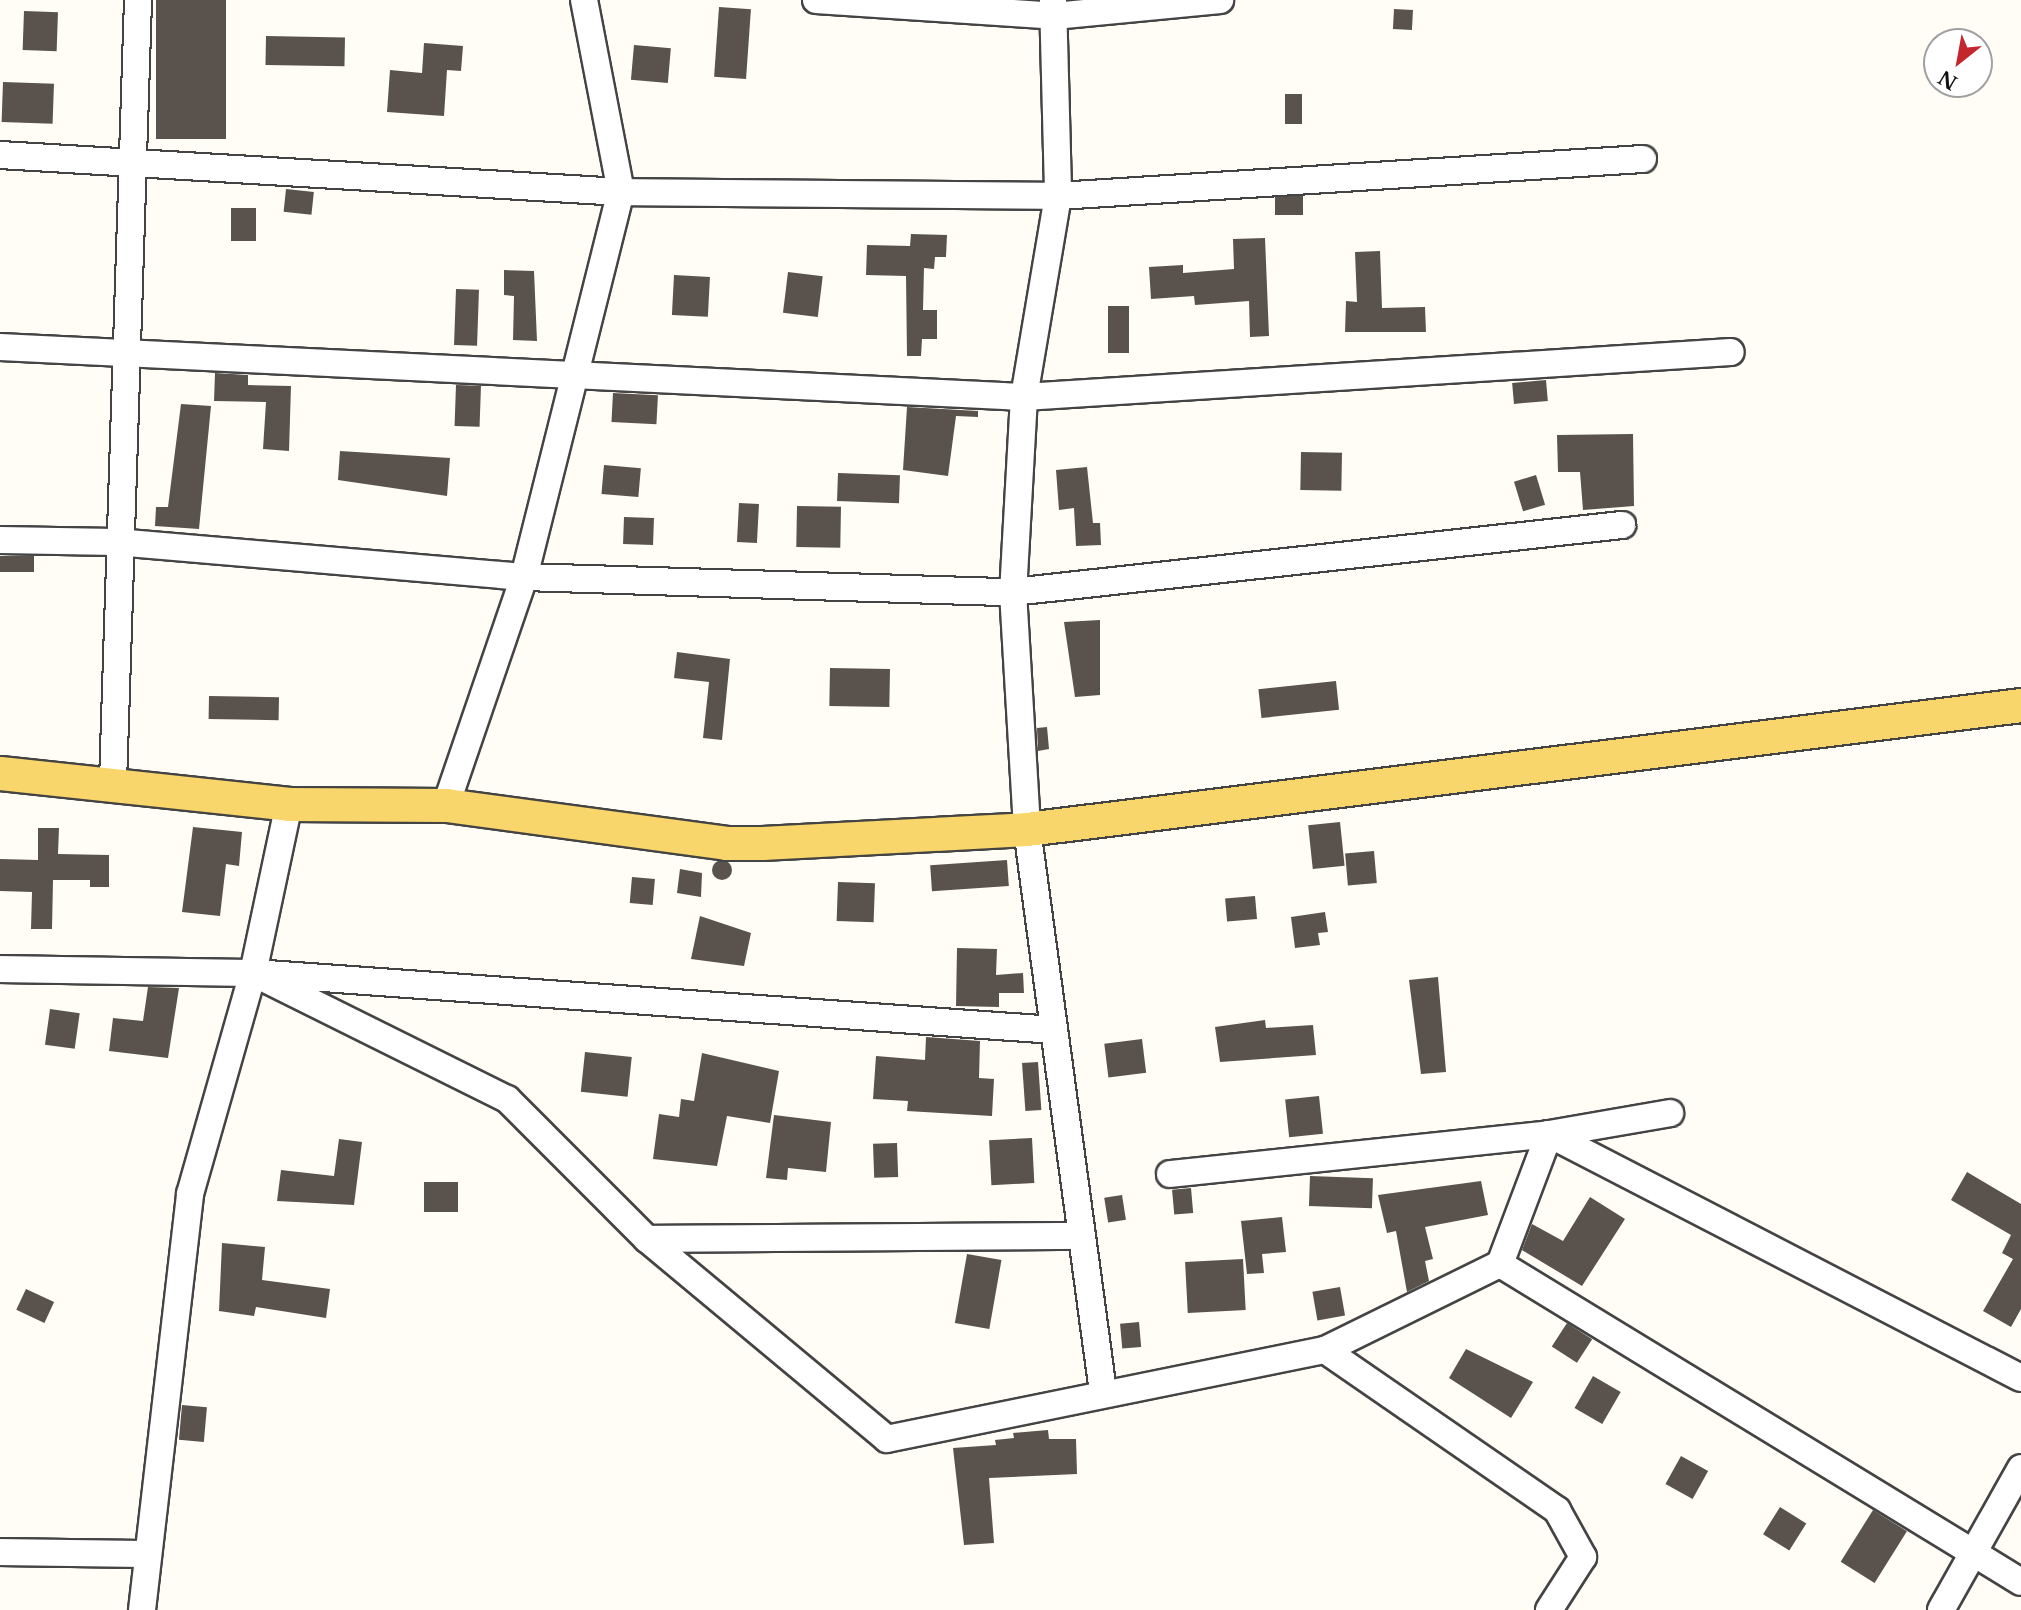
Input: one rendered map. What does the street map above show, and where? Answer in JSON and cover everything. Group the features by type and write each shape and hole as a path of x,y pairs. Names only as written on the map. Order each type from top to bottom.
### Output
{"main road":[{"path":"0,773 113,783 289,804 446,805 726,843 1027,829 2021,705"}],"street":[{"path":"113,783 116,542 127,353 138,0"},
{"path":"446,805 524,577 621,192 583,0"},
{"path":"816,0 1054,8 1220,0"},
{"path":"1054,8 1058,197 1024,397 1013,592 1027,829 1103,1392"},
{"path":"0,155 132,160 621,192 1058,197 1643,159"},
{"path":"0,347 576,373 1024,397 1731,352"},
{"path":"0,540 116,542 524,577 1013,592 1622,525"},
{"path":"142,1610 190,1195 253,973 289,804"},
{"path":"0,969 253,973 1054,1030"},
{"path":"253,973 507,1099 647,1239 887,1439 1103,1392 1325,1350 1500,1264 1549,1134"},
{"path":"1170,1174 1549,1134 1670,1112"},
{"path":"1549,1134 2021,1378"},
{"path":"647,1239 1082,1236"},
{"path":"1500,1264 2021,1582"},
{"path":"1325,1350 1557,1510 1583,1557 1549,1610"},
{"path":"1941,1610 2021,1468"},
{"path":"0,1552 148,1554"}],"building":[{"path":"156,0 226,0 226,139 156,139"},
{"path":"719,7 751,9 746,79 714,77"},
{"path":"1394,9 1413,10 1412,30 1393,29"},
{"path":"24,11 58,12 57,51 23,50"},
{"path":"266,36 345,37 344,66 265,65"},
{"path":"424,43 463,46 461,71 447,70 444,116 387,112 390,70 422,73"},
{"path":"634,45 671,48 668,83 631,80"},
{"path":"3,82 54,84 53,124 2,122"},
{"path":"1285,94 1302,94 1302,124 1285,124"},
{"path":"286,189 314,192 311,215 284,212"},
{"path":"1275,196 1303,196 1303,215 1275,215"},
{"path":"231,208 256,208 256,241 231,241"},
{"path":"911,234 947,235 946,257 935,257 934,269 924,268 923,310 937,310 937,339 922,339 921,356 907,356 906,276 866,275 867,245 910,246"},
{"path":"1265,238 1269,336 1250,337 1249,301 1195,305 1194,296 1151,299 1149,267 1183,265 1183,273 1234,269 1233,239"},
{"path":"1380,251 1382,308 1425,307 1426,332 1345,332 1346,301 1357,302 1355,252"},
{"path":"504,270 534,271 537,341 513,340 514,296 504,295"},
{"path":"788,272 823,276 818,317 783,313"},
{"path":"674,275 710,277 708,317 672,315"},
{"path":"456,289 479,290 477,346 454,345"},
{"path":"1108,306 1129,306 1129,353 1108,353"},
{"path":"215,373 248,375 248,385 291,386 289,451 263,449 266,402 214,401"},
{"path":"1546,380 1548,401 1514,404 1512,383"},
{"path":"456,385 481,386 480,427 455,426"},
{"path":"613,393 658,395 656,424 611,422"},
{"path":"181,404 211,406 199,529 155,526 156,507 168,507"},
{"path":"907,407 978,411 978,417 956,416 948,476 903,470"},
{"path":"1633,434 1634,506 1583,510 1580,472 1558,472 1557,435"},
{"path":"340,451 450,458 447,496 338,480"},
{"path":"1301,452 1342,453 1341,491 1300,490"},
{"path":"604,465 641,468 638,497 601,494"},
{"path":"1087,467 1093,523 1100,523 1101,545 1076,546 1074,508 1059,510 1056,470"},
{"path":"838,473 900,475 899,503 837,501"},
{"path":"1536,475 1545,505 1523,511 1514,482"},
{"path":"739,503 759,504 757,543 737,542"},
{"path":"797,506 841,507 840,548 796,547"},
{"path":"624,517 654,518 653,545 623,544"},
{"path":"0,556 34,556 34,572 0,572"},
{"path":"1100,620 1100,695 1075,697 1064,622"},
{"path":"677,652 730,659 722,740 703,738 709,682 674,678"},
{"path":"830,668 890,669 889,707 829,706"},
{"path":"1336,681 1339,710 1261,718 1258,689"},
{"path":"209,696 279,697 279,720 209,719"},
{"path":"1047,727 1049,749 1038,751 1037,728"},
{"path":"1340,822 1345,866 1313,869 1308,825"},
{"path":"193,827 242,832 239,866 226,864 220,916 182,912"},
{"path":"38,828 59,828 58,854 109,855 109,887 90,887 90,880 53,880 52,929 31,929 32,892 0,891 0,859 38,860"},
{"path":"1374,851 1377,883 1348,885 1345,854"},
{"path":"722,860 729,863 732,870 729,877 722,880 715,877 712,870 715,863"},
{"path":"1007,860 1009,886 932,891 930,865"},
{"path":"680,869 702,873 701,897 677,893"},
{"path":"632,877 655,879 653,905 630,903"},
{"path":"838,882 875,883 874,922 837,921"},
{"path":"1255,896 1257,919 1227,922 1225,899"},
{"path":"1325,912 1328,932 1318,933 1320,945 1295,948 1291,917"},
{"path":"700,916 751,933 744,966 691,959"},
{"path":"957,948 997,949 996,975 1023,973 1024,993 999,993 999,1007 956,1006"},
{"path":"1438,977 1446,1072 1421,1074 1409,980"},
{"path":"148,987 179,988 168,1058 109,1051 113,1018 143,1021"},
{"path":"50,1009 80,1013 75,1049 45,1045"},
{"path":"1265,1020 1266,1028 1313,1025 1316,1055 1220,1062 1215,1027"},
{"path":"926,1037 980,1041 979,1078 994,1079 992,1116 907,1111 908,1101 873,1099 876,1056 925,1060"},
{"path":"1142,1039 1146,1073 1108,1077 1104,1044"},
{"path":"585,1052 632,1057 628,1097 581,1092"},
{"path":"702,1053 779,1071 770,1123 727,1116 717,1166 653,1159 659,1114 679,1117 681,1099 694,1101"},
{"path":"1038,1062 1041,1110 1025,1111 1022,1063"},
{"path":"1319,1096 1323,1134 1289,1137 1285,1100"},
{"path":"774,1115 831,1122 826,1172 788,1168 787,1180 766,1178"},
{"path":"1032,1138 1034,1183 991,1185 989,1140"},
{"path":"339,1139 362,1142 354,1205 277,1201 281,1170 334,1176"},
{"path":"897,1143 898,1177 874,1178 873,1144"},
{"path":"1967,1172 2021,1204 2021,1309 2011,1327 1983,1311 2013,1259 2002,1253 2011,1235 1951,1200"},
{"path":"1310,1176 1373,1178 1372,1208 1309,1206"},
{"path":"1481,1181 1488,1215 1425,1227 1433,1259 1425,1261 1429,1281 1407,1292 1396,1231 1387,1233 1378,1195"},
{"path":"424,1182 458,1182 458,1212 424,1212"},
{"path":"1191,1188 1193,1213 1174,1215 1172,1190"},
{"path":"1122,1195 1126,1220 1108,1223 1104,1198"},
{"path":"1590,1197 1625,1219 1582,1286 1522,1250 1532,1224 1563,1241"},
{"path":"1282,1217 1286,1252 1262,1254 1264,1273 1247,1274 1241,1221"},
{"path":"222,1243 265,1247 262,1280 330,1289 326,1318 256,1307 254,1316 219,1311"},
{"path":"967,1254 1001,1260 989,1329 955,1323"},
{"path":"1243,1259 1246,1310 1188,1313 1185,1262"},
{"path":"1340,1287 1345,1316 1317,1320 1312,1292"},
{"path":"26,1289 54,1302 44,1323 16,1310"},
{"path":"1139,1322 1141,1347 1122,1349 1120,1324"},
{"path":"1567,1323 1592,1339 1577,1363 1552,1346"},
{"path":"1466,1349 1533,1382 1511,1418 1449,1378"},
{"path":"1593,1376 1621,1392 1602,1424 1574,1408"},
{"path":"182,1405 207,1407 204,1442 179,1440"},
{"path":"1048,1430 1049,1439 1076,1439 1077,1474 989,1478 994,1543 964,1545 953,1448 996,1445 995,1440 1014,1438 1013,1433"},
{"path":"1681,1456 1708,1471 1693,1499 1665,1484"},
{"path":"1780,1507 1806,1523 1789,1551 1763,1534"},
{"path":"1873,1510 1907,1531 1875,1583 1841,1562"}]}
